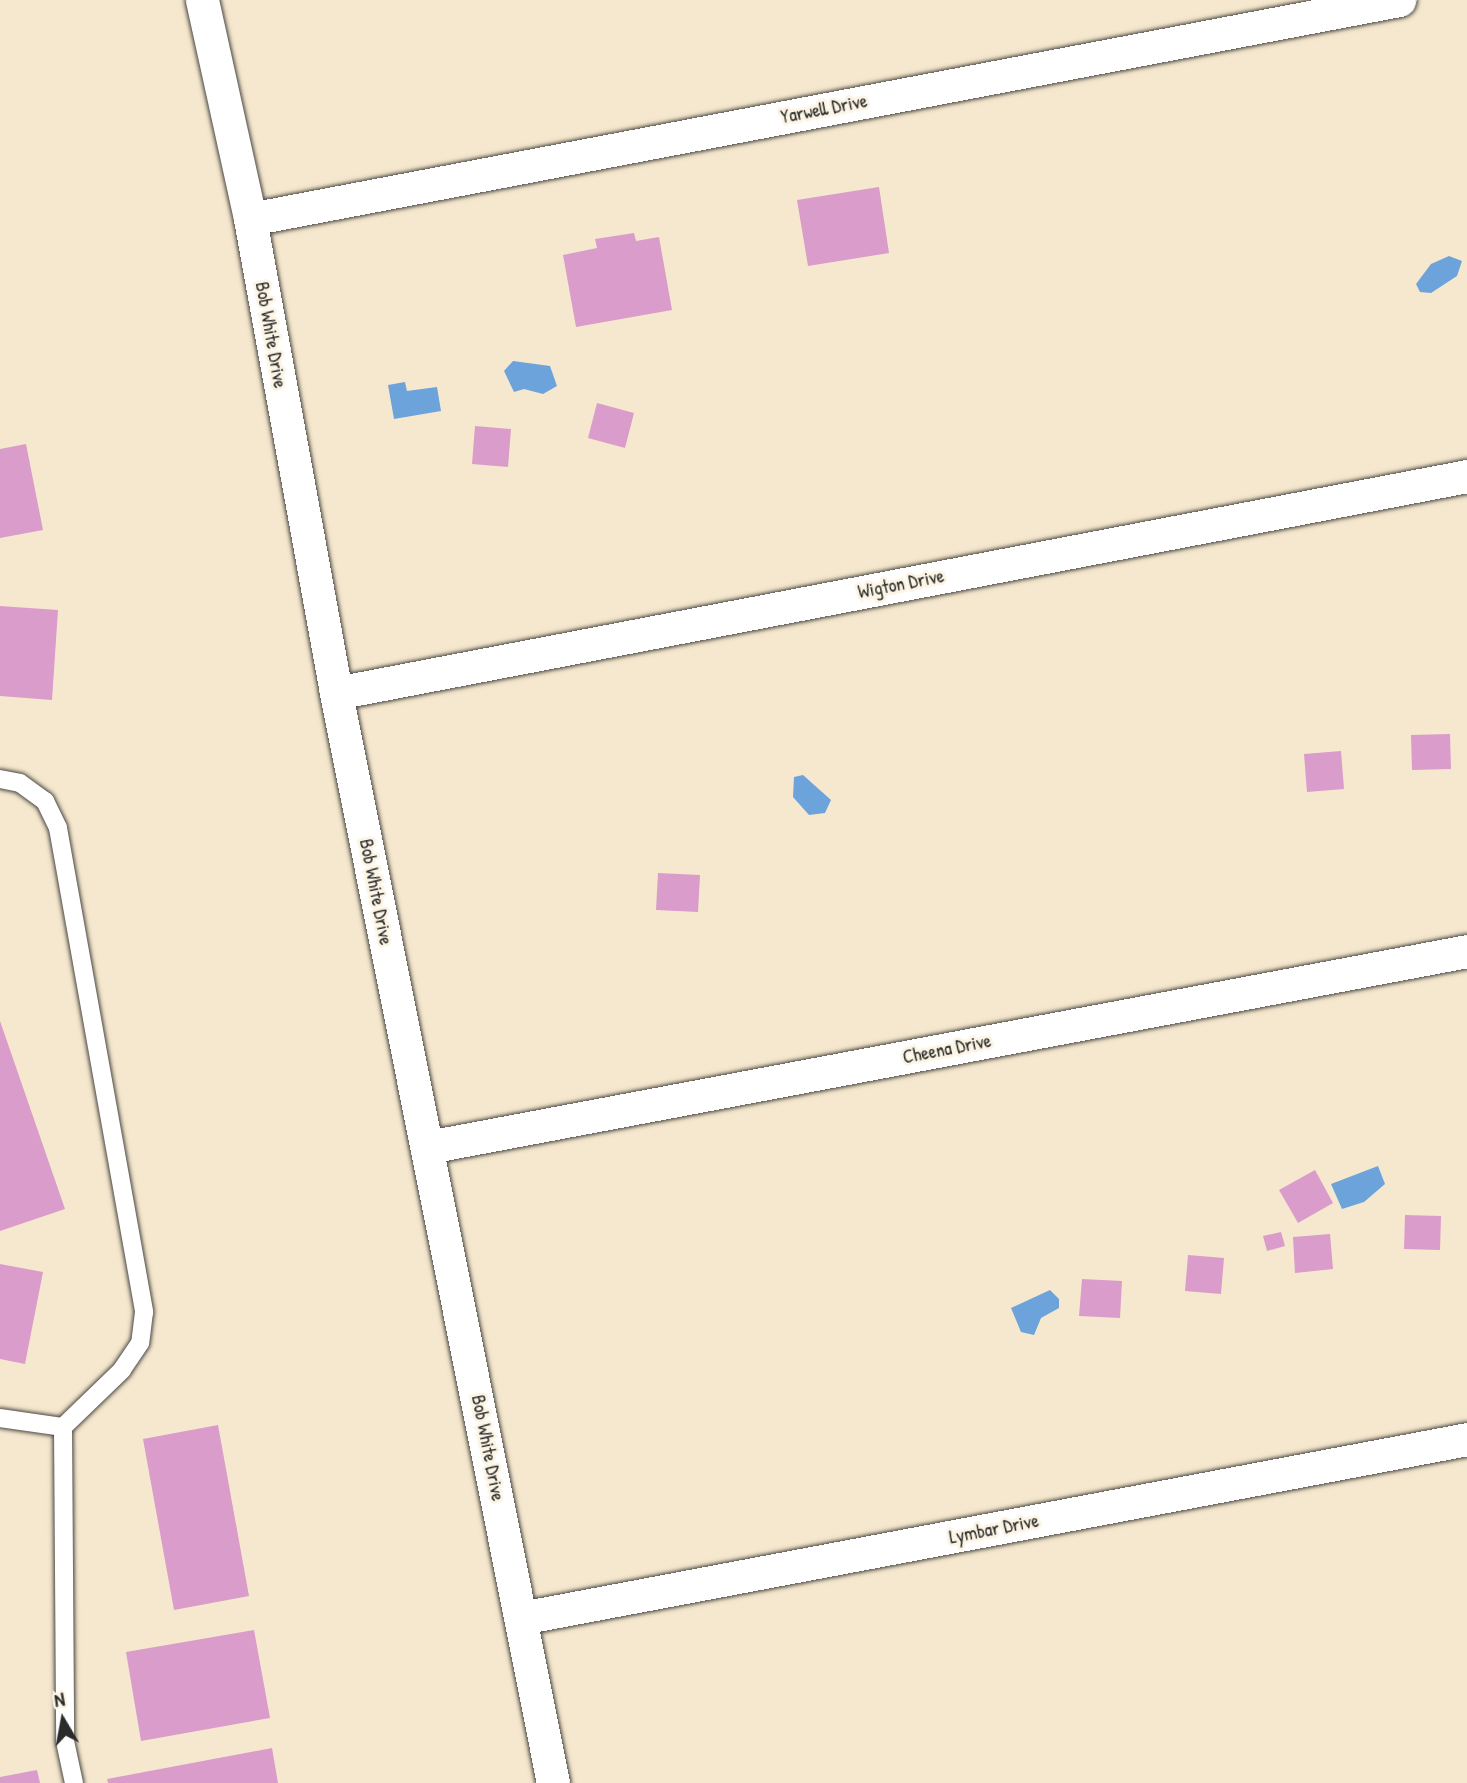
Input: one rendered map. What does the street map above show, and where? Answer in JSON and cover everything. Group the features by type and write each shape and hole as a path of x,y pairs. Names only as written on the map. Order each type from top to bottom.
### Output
{"street":[{"name":"Bob White Drive","path":"202,0 250,219 336,693 553,1783"},
{"name":"Yarwell Drive","path":"250,219 1399,0"},
{"name":"Wigton Drive","path":"336,693 1467,476"},
{"name":"Cheena Drive","path":"428,1147 1467,951"},
{"name":"Lymbar Drive","path":"521,1618 1467,1439"}],"lane":[{"path":"0,779 20,783 45,801 58,828 141,1277 144,1312 139,1343 122,1370 64,1427 65,1741 74,1783"},
{"path":"0,1418 64,1427"}],"water":[{"path":"1449,256 1462,261 1457,276 1431,293 1420,292 1416,284 1431,264"},
{"path":"513,361 550,366 557,386 543,394 524,389 514,392 504,371"},
{"path":"405,382 407,391 437,387 441,411 394,419 388,385"},
{"path":"803,775 831,800 825,813 809,815 793,797 794,777"},
{"path":"1378,1166 1385,1184 1364,1202 1342,1209 1331,1184"},
{"path":"1050,1290 1059,1299 1059,1308 1041,1318 1034,1335 1021,1332 1011,1308"}],"building":[{"path":"879,187 889,253 808,266 797,200"},
{"path":"634,233 636,241 659,237 672,310 576,327 563,255 597,248 595,239"},
{"path":"597,403 634,413 625,448 588,438"},
{"path":"475,426 511,429 508,467 472,464"},
{"path":"26,444 43,530 0,538 0,449"},
{"path":"0,606 58,610 52,700 0,696"},
{"path":"1450,734 1451,769 1412,770 1411,735"},
{"path":"1341,751 1344,789 1307,792 1304,754"},
{"path":"658,873 700,875 698,912 656,910"},
{"path":"0,1021 65,1209 0,1231"},
{"path":"1315,1170 1333,1203 1298,1223 1279,1190"},
{"path":"1405,1215 1441,1216 1440,1250 1404,1249"},
{"path":"1281,1232 1285,1246 1267,1251 1263,1236"},
{"path":"1330,1234 1333,1269 1295,1273 1293,1237"},
{"path":"1188,1255 1224,1258 1221,1294 1185,1291"},
{"path":"0,1264 43,1272 25,1364 0,1359"},
{"path":"1082,1279 1122,1281 1120,1318 1079,1316"},
{"path":"218,1425 249,1596 174,1610 143,1439"},
{"path":"254,1630 270,1718 141,1741 126,1652"},
{"path":"272,1748 278,1783 108,1783 107,1779"},
{"path":"37,1770 40,1783 0,1783 0,1777"}]}
